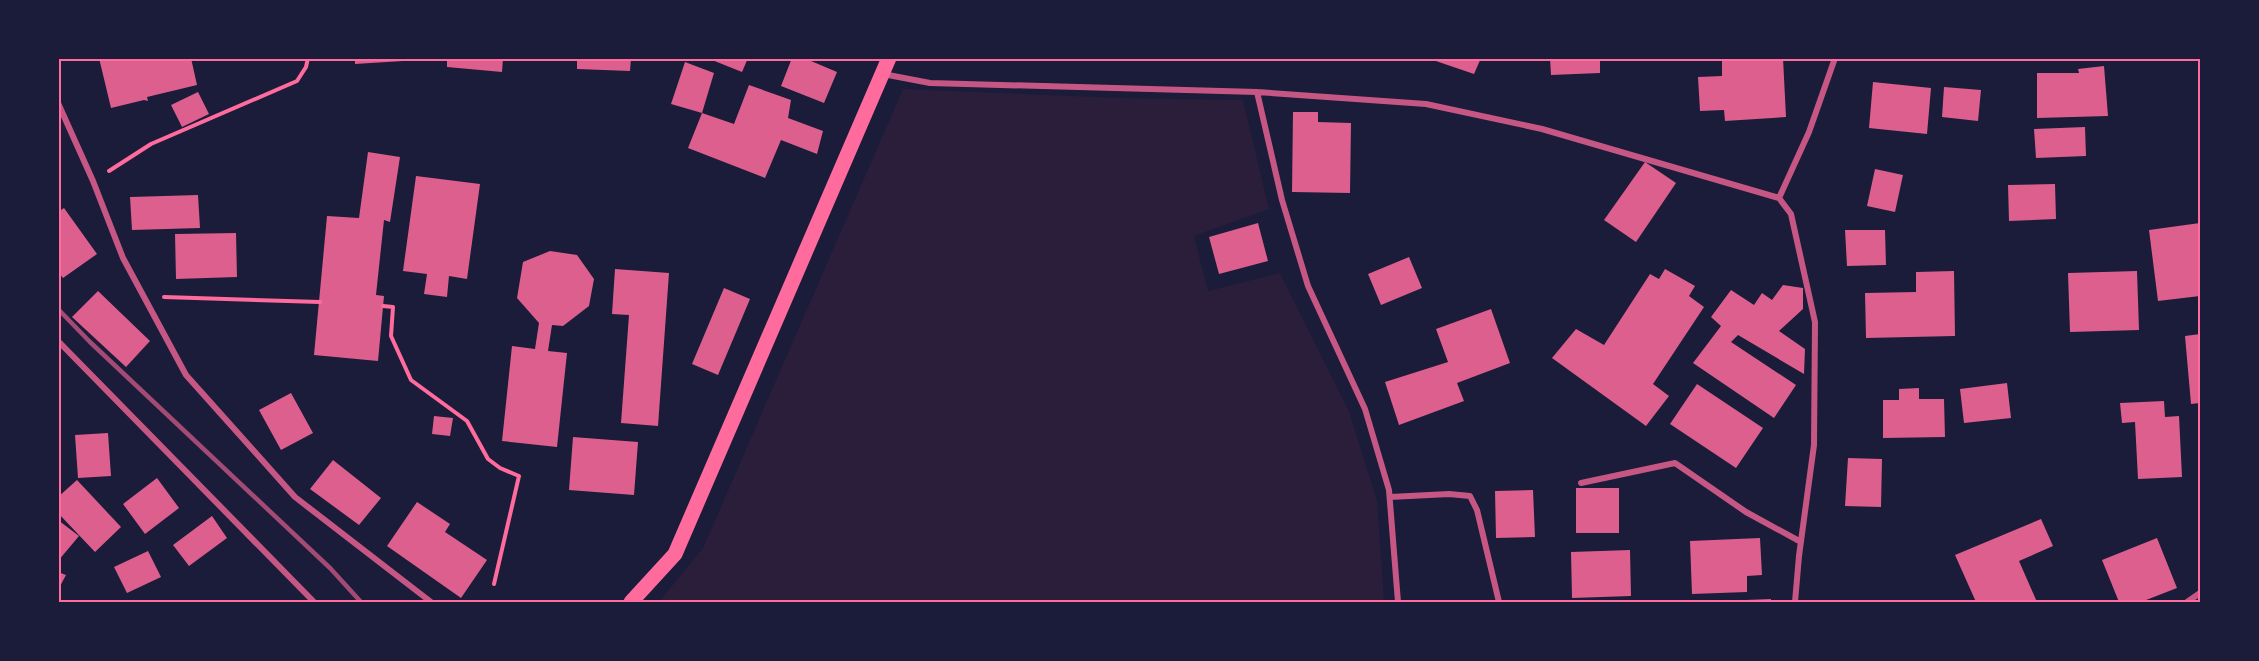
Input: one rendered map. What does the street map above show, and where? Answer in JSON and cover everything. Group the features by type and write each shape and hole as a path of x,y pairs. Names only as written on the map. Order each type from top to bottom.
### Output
{"main road":[{"path":"631,603 675,554 889,58"}],"street":[{"path":"1779,198 1809,132 1835,58"},
{"path":"882,74 930,83 1257,92 1426,104 1542,129 1779,198 1791,214 1815,322 1814,445 1795,603"},
{"path":"1257,92 1282,200 1308,286 1365,409 1390,497 1398,603"},
{"path":"58,103 93,181 123,258 186,375 296,497 432,603"},
{"path":"58,341 314,603"},
{"path":"1581,483 1675,463 1746,512 1801,542"},
{"path":"1390,497 1449,494 1470,496 1477,510 1500,603"},
{"path":"2187,603 2200,593"}],"path":[{"path":"93,181 151,144 297,81 306,67 308,58"},
{"path":"143,296 320,302"},
{"path":"383,306 393,307 391,336 411,380 467,421 488,459 500,468 519,476 494,585"}],"shaded area":[{"path":"903,89 1119,98 1243,100 1269,209 1194,236 1208,291 1280,273 1349,411 1377,501 1384,600 1350,602 659,602 703,548"}],"building":[{"path":"99,58 191,58 197,85 147,97 148,101 111,108"},
{"path":"355,58 403,58 403,61 355,64"},
{"path":"447,58 503,58 502,72 447,67"},
{"path":"577,58 631,58 630,71 577,69"},
{"path":"707,58 748,58 742,72"},
{"path":"792,58 804,58 837,72 824,103 781,86"},
{"path":"1427,58 1481,58 1474,74"},
{"path":"1550,58 1600,58 1600,73 1551,75"},
{"path":"1722,58 1783,58 1786,117 1725,121 1724,110 1700,111 1698,77 1722,76"},
{"path":"685,62 714,73 702,113 671,104"},
{"path":"2104,66 2108,116 2037,118 2037,73 2079,73 2078,69"},
{"path":"1873,82 1931,88 1927,134 1869,128"},
{"path":"749,85 791,100 788,118 823,131 817,154 781,140 765,178 688,148 702,113 734,124"},
{"path":"1944,87 1981,90 1978,121 1942,117"},
{"path":"198,92 209,114 182,127 171,105"},
{"path":"1293,112 1318,112 1318,122 1351,123 1350,193 1292,192"},
{"path":"2085,127 2086,156 2036,158 2034,129"},
{"path":"368,152 400,157 390,222 384,220 376,295 384,296 378,361 314,355 327,216 359,218"},
{"path":"1645,162 1676,183 1636,242 1604,220"},
{"path":"1875,169 1903,175 1895,212 1867,206"},
{"path":"416,176 480,184 467,279 449,276 447,297 424,294 427,274 403,271"},
{"path":"2055,184 2056,219 2009,221 2008,185"},
{"path":"198,195 200,228 132,230 130,197"},
{"path":"64,208 97,254 63,278 58,272 58,212"},
{"path":"1258,223 1268,261 1219,274 1209,237"},
{"path":"2200,223 2200,296 2158,301 2149,230"},
{"path":"1845,230 1885,230 1886,265 1847,266"},
{"path":"236,233 237,277 176,279 175,234"},
{"path":"550,251 577,255 594,279 589,306 563,326 552,325 548,351 567,353 557,447 502,441 512,346 535,349 539,323 517,298 523,262"},
{"path":"1409,257 1422,288 1381,305 1368,274"},
{"path":"615,269 669,273 658,426 621,423 629,315 612,314"},
{"path":"1665,269 1695,286 1689,296 1704,307 1653,384 1669,396 1646,426 1552,358 1576,329 1604,345 1650,274 1659,279"},
{"path":"1954,271 1955,336 1866,338 1865,293 1916,292 1916,272"},
{"path":"2137,271 2139,330 2070,332 2068,273"},
{"path":"1783,285 1803,288 1803,309 1779,331 1805,349 1804,374 1738,335 1731,342 1796,385 1774,418 1693,363 1721,326 1711,317 1731,290 1754,305 1762,293 1772,300"},
{"path":"724,288 750,299 718,375 692,364"},
{"path":"98,291 150,341 126,367 72,317"},
{"path":"1491,309 1510,363 1457,383 1464,401 1399,425 1385,382 1448,362 1436,329"},
{"path":"2200,334 2200,403 2191,404 2185,336"},
{"path":"2007,383 2011,418 1964,423 1960,389"},
{"path":"1697,384 1763,428 1736,468 1670,424"},
{"path":"1919,388 1919,399 1944,399 1945,437 1883,438 1883,400 1899,400 1899,389"},
{"path":"291,393 313,433 281,450 259,410"},
{"path":"2164,401 2165,417 2179,416 2182,477 2138,479 2135,422 2122,423 2120,403"},
{"path":"434,416 453,418 450,436 432,434"},
{"path":"108,433 111,476 78,478 75,435"},
{"path":"573,437 638,442 634,495 569,490"},
{"path":"1848,458 1882,459 1881,507 1845,506"},
{"path":"333,460 381,498 359,525 310,489"},
{"path":"157,478 179,508 145,534 123,504"},
{"path":"77,480 121,527 95,552 58,513 58,497"},
{"path":"1576,488 1619,488 1619,533 1576,533"},
{"path":"1533,490 1535,537 1496,538 1495,491"},
{"path":"417,502 450,524 445,532 487,560 461,598 387,546"},
{"path":"212,516 227,538 189,566 173,545"},
{"path":"2041,519 2053,546 2019,561 2037,602 1976,602 1955,555"},
{"path":"58,520 79,536 58,561"},
{"path":"1760,538 1762,575 1747,576 1747,592 1692,594 1690,541"},
{"path":"2157,538 2177,588 2141,602 2119,602 2102,560"},
{"path":"1630,550 1631,596 1572,598 1571,552"},
{"path":"148,551 161,577 127,593 114,567"},
{"path":"58,572 66,575 58,590"},
{"path":"1771,599 1771,602 1720,602 1720,601"}],"railway":[{"path":"58,309 90,342 330,568 361,602"}]}
